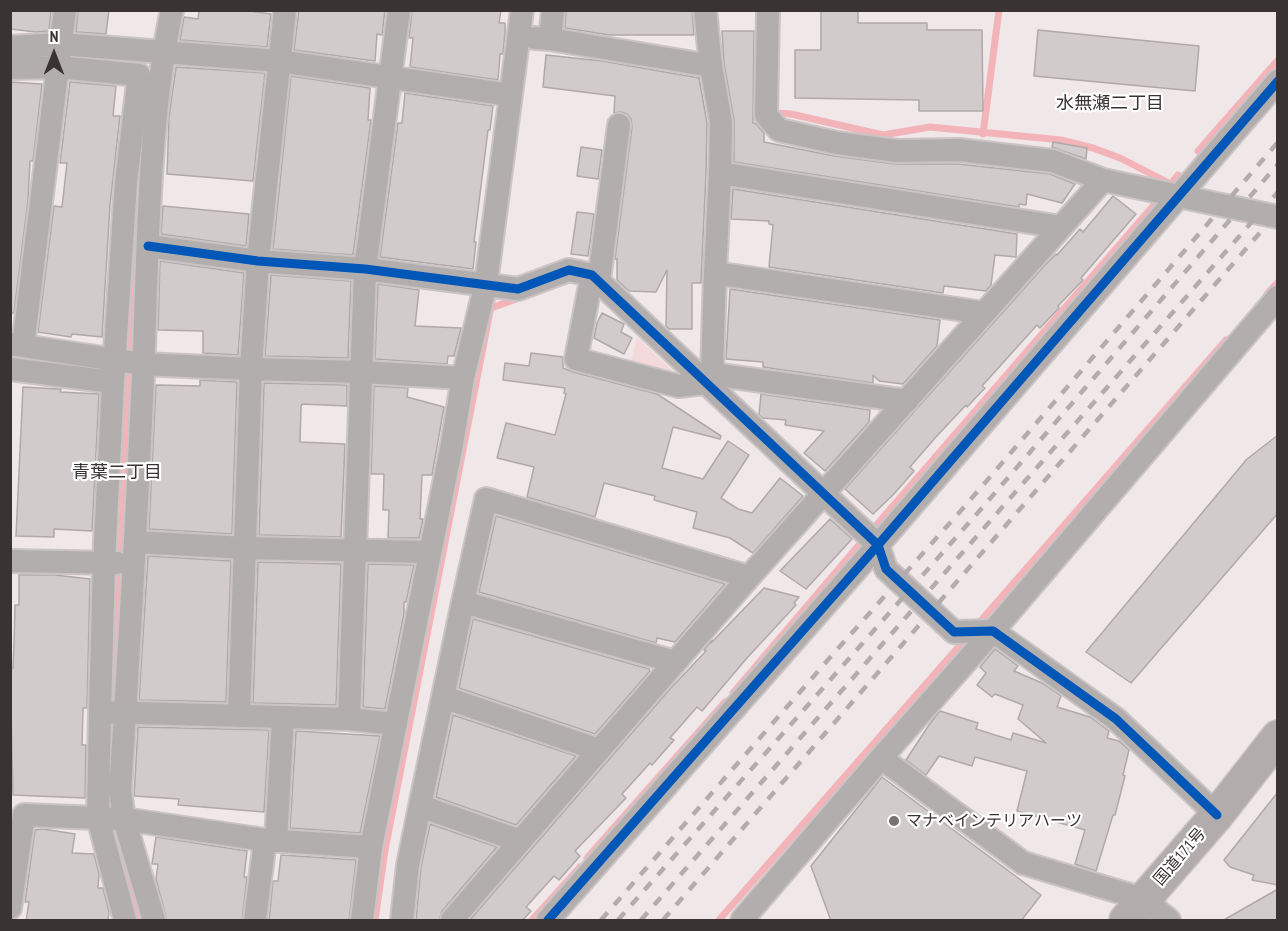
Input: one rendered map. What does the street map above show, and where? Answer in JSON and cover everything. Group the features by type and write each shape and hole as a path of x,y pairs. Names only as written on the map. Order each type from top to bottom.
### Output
{"highway":[{"name":"国道171号","path":"1135,910 1217,815 1278,737"}],"street":[{"path":"64,10 17,345 122,367"},
{"path":"154,921 124,819 120,791 135,553 122,367 148,246 155,130 163,53 172,10"},
{"path":"238,716 251,369 258,261 285,10"},
{"path":"350,719 365,269 399,10"},
{"path":"362,921 371,847 452,444 463,378 494,284 510,95 522,10"},
{"path":"550,39 553,10"},
{"path":"705,10 711,66 719,110 720,173 709,378"},
{"path":"768,10 766,109 779,130 837,143 897,151 958,150 1053,161 1102,180 1278,217"},
{"path":"519,38 550,39 711,66"},
{"path":"10,48 59,56 140,75 126,183 122,367 104,563 98,818 126,921"},
{"path":"10,68 59,56 163,53 279,61 510,95"},
{"path":"548,921 878,545 1198,171 1278,81"},
{"path":"619,125 576,359 678,386 709,378 907,401"},
{"path":"720,173 1061,227"},
{"path":"452,921 749,577 1102,180"},
{"path":"148,246 258,261 365,269 494,284 518,289 569,270 593,272 709,378 824,495 878,545 886,569 954,632 979,631 1116,719 1217,815"},
{"path":"715,273 984,313"},
{"path":"742,921 881,758 979,631 1278,297"},
{"path":"10,369 122,367 251,369 463,378"},
{"path":"402,921 408,865 486,499 749,577"},
{"path":"10,561 104,563 135,553 245,548 430,552"},
{"path":"463,602 675,662"},
{"path":"443,697 599,750"},
{"path":"100,712 350,719 396,724"},
{"path":"255,921 270,840 284,717"},
{"path":"881,758 1023,863 1135,910 1169,921"},
{"path":"420,806 520,841"},
{"path":"10,908 17,815 124,819 270,840 371,847"}],"shaded area":[{"path":"637,337 682,380 630,366"}],"building":[{"path":"10,10 51,10 49,31 10,29"},
{"path":"78,10 109,10 106,34 76,32"},
{"path":"199,10 243,10 271,14 267,47 180,40 184,17 198,19"},
{"path":"299,10 385,10 382,35 377,34 375,61 294,50"},
{"path":"412,10 501,10 499,23 505,23 505,32 498,80 410,67 413,38 409,38"},
{"path":"566,10 692,10 694,35 609,35 565,28"},
{"path":"821,10 858,10 858,23 927,23 927,30 982,30 983,111 919,111 919,100 795,98 795,50 821,50"},
{"path":"1038,30 1199,46 1195,91 1034,76"},
{"path":"722,31 754,31 753,123 764,133 764,142 834,156 895,164 958,164 1050,174 1075,184 1062,203 1027,194 1026,205 1019,204 1019,207 734,162 734,120 724,64"},
{"path":"546,55 602,61 699,78 707,123 706,173 701,283 692,283 692,329 669,329 666,326 667,270 656,292 629,291 617,280 617,259 615,259 632,127 631,119 627,114 614,113 615,96 543,87"},
{"path":"176,67 265,73 253,181 167,174 169,117"},
{"path":"291,76 370,88 368,120 371,120 353,255 273,249"},
{"path":"10,82 42,84 33,161 30,161 28,200 14,313 10,313"},
{"path":"70,82 116,86 113,116 120,116 110,205 102,337 72,334 71,337 38,332 54,206 62,207 67,163 60,163"},
{"path":"405,93 493,106 474,242 476,242 473,269 380,257 398,123 402,123"},
{"path":"1053,142 1087,148 1086,159 1052,147"},
{"path":"581,147 602,150 598,179 577,176"},
{"path":"733,189 1017,234 1016,257 995,255 991,285 986,291 944,286 943,293 769,267 773,225 769,224 769,221 731,219"},
{"path":"1113,196 1136,214 1081,278 1083,280 1058,306 1059,308 1040,328 1037,325 982,386 985,388 935,438 910,467 914,471 873,514 845,489 1045,265 1080,229 1083,232"},
{"path":"163,206 249,214 246,246 161,234"},
{"path":"577,212 594,214 588,256 571,254"},
{"path":"160,261 244,273 238,355 203,353 203,331 158,330"},
{"path":"271,275 351,281 348,358 265,356"},
{"path":"378,284 419,290 415,326 461,328 454,356 448,356 447,364 375,359"},
{"path":"730,289 940,320 937,346 903,384 879,381 873,375 873,383 763,367 763,362 726,359"},
{"path":"602,313 624,324 621,332 632,338 624,354 594,338"},
{"path":"531,353 563,357 563,368 573,372 657,394 721,436 720,439 673,427 662,468 703,479 728,441 749,455 721,498 738,509 752,513 780,478 803,496 753,553 730,538 693,528 697,512 654,500 655,496 604,483 595,517 527,497 534,467 497,458 506,423 555,435 566,394 564,393 565,388 503,380 505,363 529,366"},
{"path":"200,380 237,382 232,534 149,529 156,385 200,386"},
{"path":"264,383 347,385 347,406 302,404 301,407 300,442 345,444 341,537 259,535"},
{"path":"374,386 408,388 407,397 444,407 432,475 422,475 420,519 423,519 419,538 388,538 389,510 383,510 384,474 371,474"},
{"path":"23,387 99,394 92,531 54,529 54,537 16,536"},
{"path":"761,394 870,410 869,422 825,471 804,453 824,431 785,425 786,420 763,418 759,415"},
{"path":"1278,435 1278,513 1131,683 1086,652 1247,459"},
{"path":"496,516 725,584 675,642 657,638 656,643 479,592"},
{"path":"830,519 852,539 806,589 780,571"},
{"path":"148,556 231,561 226,702 139,700"},
{"path":"258,562 341,564 336,705 253,703"},
{"path":"368,564 414,565 406,602 404,602 404,614 385,709 363,707"},
{"path":"19,575 55,575 90,579 87,708 83,708 82,745 86,745 85,798 13,795 10,668 13,668 15,605 19,605"},
{"path":"764,588 799,597 794,603 796,605 702,711 697,707 670,738 674,740 622,794 626,798 575,851 580,856 559,880 554,876 526,907 531,911 522,921 469,921 670,689 706,651 704,650 712,640 711,643"},
{"path":"473,619 650,671 595,734 459,688"},
{"path":"995,649 1018,666 1014,671 1042,683 1061,696 1057,707 1090,717 1109,731 1107,738 1119,741 1129,750 1115,815 1113,815 1096,871 1075,864 1085,830 1017,811 1027,771 975,757 972,766 939,756 926,775 906,760 940,711 978,723 976,729 1011,740 1013,733 1046,743 1018,719 1023,705 995,694 992,697 977,685 986,673 980,667"},
{"path":"453,715 576,756 516,825 436,797"},
{"path":"138,727 269,730 264,812 178,805 179,799 134,796"},
{"path":"296,731 380,736 360,833 290,828"},
{"name":"マナベインテリアハーツ","path":"882,777 1041,895 1021,921 831,921 811,866"},
{"path":"1278,792 1278,885 1252,880 1254,875 1230,867 1224,860"},
{"path":"430,824 497,847 442,911 439,921 416,921 421,867"},
{"path":"35,830 75,834 72,853 94,854 99,874 98,888 103,888 109,912 108,921 26,921 29,902 25,902"},
{"path":"156,837 247,851 244,877 247,877 242,921 167,921 156,879 158,864 152,864"},
{"path":"281,855 356,860 349,921 269,921 273,881 278,881"},
{"path":"1278,889 1278,921 1222,921"}],"waterway":[{"path":"983,134 999,10"},
{"path":"1198,151 1278,60"},
{"path":"744,111 791,114 883,135 930,127 1061,140 1120,158 1171,184 1178,175"},
{"path":"873,529 1153,206"},
{"path":"115,695 135,221"},
{"path":"1267,294 1278,282"},
{"path":"491,308 522,297"},
{"path":"375,920 385,850 492,301"},
{"path":"977,625 1226,340"},
{"path":"733,693 859,545"},
{"path":"719,920 968,636"},
{"path":"587,858 725,702"},
{"path":"111,796 110,815 140,920"},
{"path":"532,920 580,867"}],"railway":[{"path":"601,920 965,506 1278,142"},
{"path":"618,920 975,516 1278,164"},
{"path":"641,920 1278,192"},
{"path":"663,920 1278,212"}],"cycle path":[{"path":"548,920 878,545 1278,81"},
{"path":"148,246 258,261 365,269 518,289 569,270 592,275 878,545 886,569 954,632 993,631 1116,719 1217,815"}],"place":[{"name":"マナベインテリアハーツ","path":"894,821"}],"district":[{"name":"水無瀬二丁目","path":"1110,104"},
{"name":"青葉二丁目","path":"117,473"}]}
